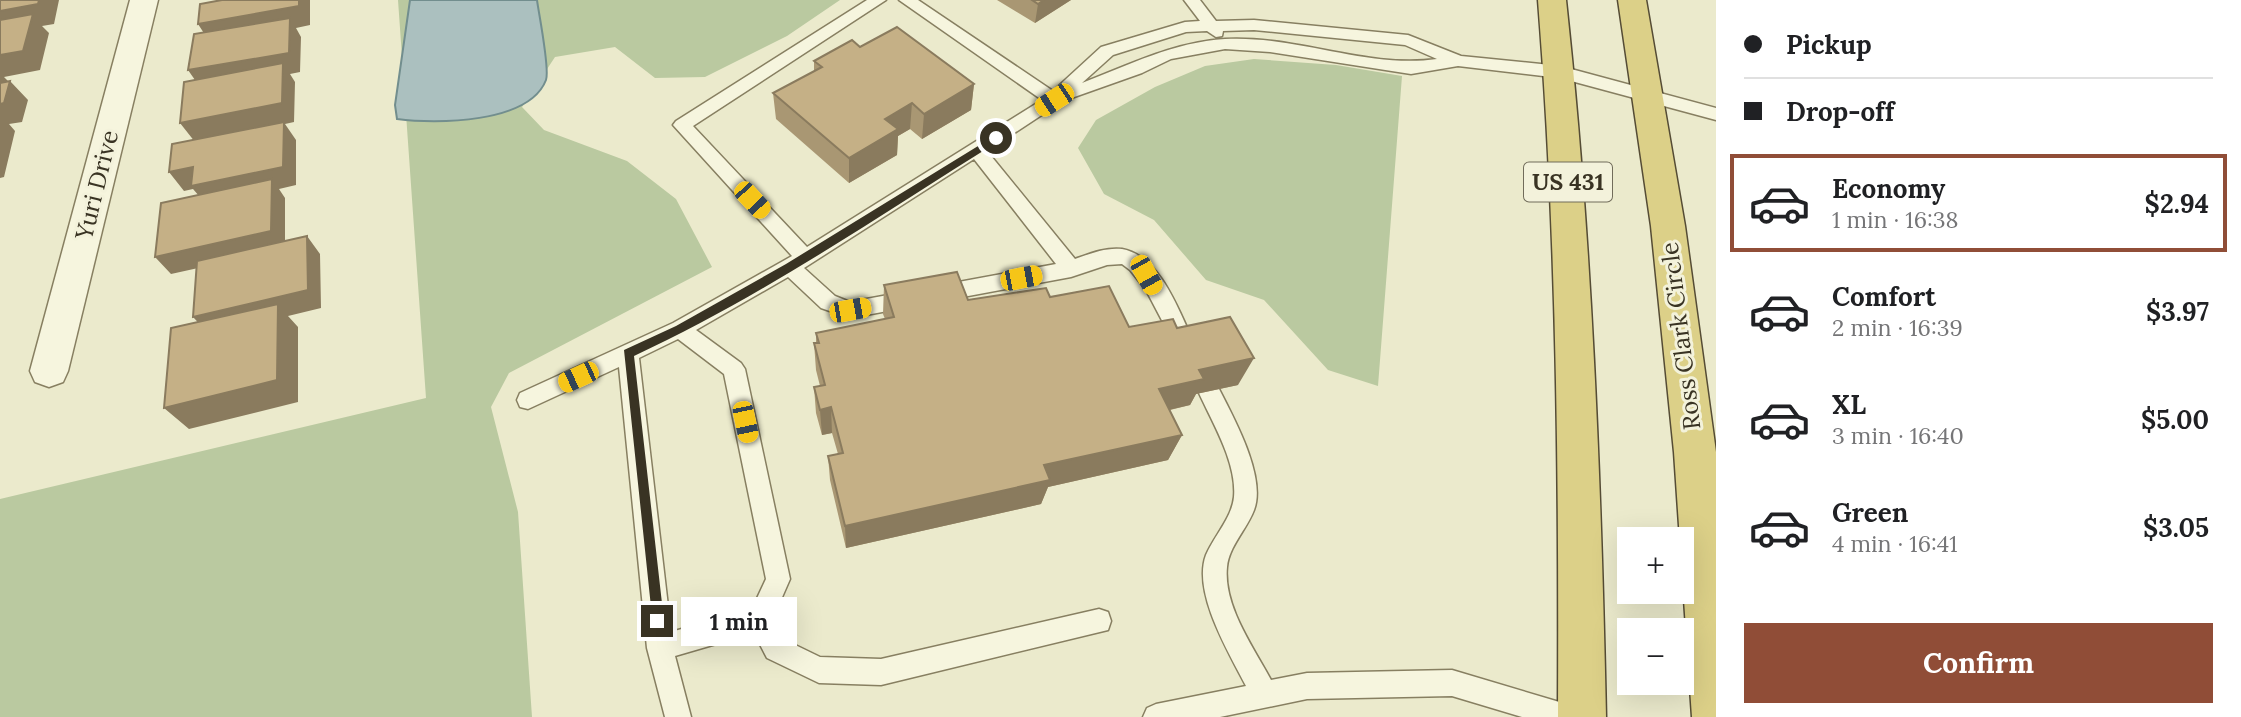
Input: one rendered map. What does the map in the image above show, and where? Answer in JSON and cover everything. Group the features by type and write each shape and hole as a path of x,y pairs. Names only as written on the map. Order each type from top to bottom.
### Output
{"highway":[{"name":"US 431","path":"1552,0 1560,72 1580,420 1582,717"},
{"name":"Ross Clark Circle","path":"1632,0 1668,226 1695,452 1716,717"}],"street":[{"name":"Yuri Drive","path":"49,371 144,0"}],"lane":[{"path":"878,0 682,125 828,302 850,310 1071,269 1106,257 1129,259 1146,275 1188,350"},
{"path":"907,0 1054,100"},
{"path":"1192,0 1225,44"},
{"path":"528,400 680,329 797,262 1054,100 1108,51 1185,26 1254,25 1408,40 1458,61"},
{"path":"1054,100 1136,69 1167,54 1225,44 1270,47 1411,68 1458,61 1560,72 1716,114"},
{"path":"977,151 1071,269"},
{"path":"660,648 760,619 778,579 734,369 680,329"},
{"path":"628,354 660,648 678,717"},
{"path":"1209,391 1241,464 1245,505 1224,543 1214,574 1248,703"},
{"path":"760,619 776,649 819,670 881,671 1099,621"},
{"path":"1156,717 1248,703 1307,685 1452,683 1566,717"}],"green space":[{"path":"398,0 840,0 787,36 705,77 655,78 615,47 555,57 522,107 544,130 627,161 676,199 712,267 509,373 491,407 518,512 532,717 0,717 0,499 426,398"},
{"path":"1254,59 1336,65 1402,76 1378,386 1328,370 1264,300 1206,280 1154,220 1104,194 1078,148 1096,120 1155,87 1205,66"}],"shaded area":[{"path":"410,0 537,0 547,74 536,95 521,105 479,118 434,121 397,119 395,105"}],"building":[{"path":"0,0 39,0 38,4 0,11"},
{"path":"222,0 299,0 299,6 198,24 200,4"},
{"path":"33,14 23,51 0,55 0,20"},
{"path":"290,18 289,53 188,70 194,34"},
{"path":"897,27 974,84 924,114 912,103 885,119 898,129 849,158 773,93 822,67 814,61 852,40 860,47"},
{"path":"283,63 282,103 180,123 184,82"},
{"path":"10,81 4,103 0,104 0,83"},
{"path":"284,122 283,167 191,186 193,167 169,172 172,144"},
{"path":"272,179 271,231 155,257 161,203"},
{"path":"307,236 308,290 193,317 197,261"},
{"path":"957,272 968,300 1046,288 1050,297 1109,286 1129,327 1173,319 1177,328 1230,317 1254,358 1199,370 1204,379 1159,389 1182,435 1044,465 1050,480 845,526 828,456 843,453 831,407 820,410 814,387 825,385 814,343 819,343 816,333 894,317 884,285"},
{"path":"278,304 277,380 164,408 171,328"}],"route":[{"path":"657,621 628,354 680,329 790,267 996,138"}]}
